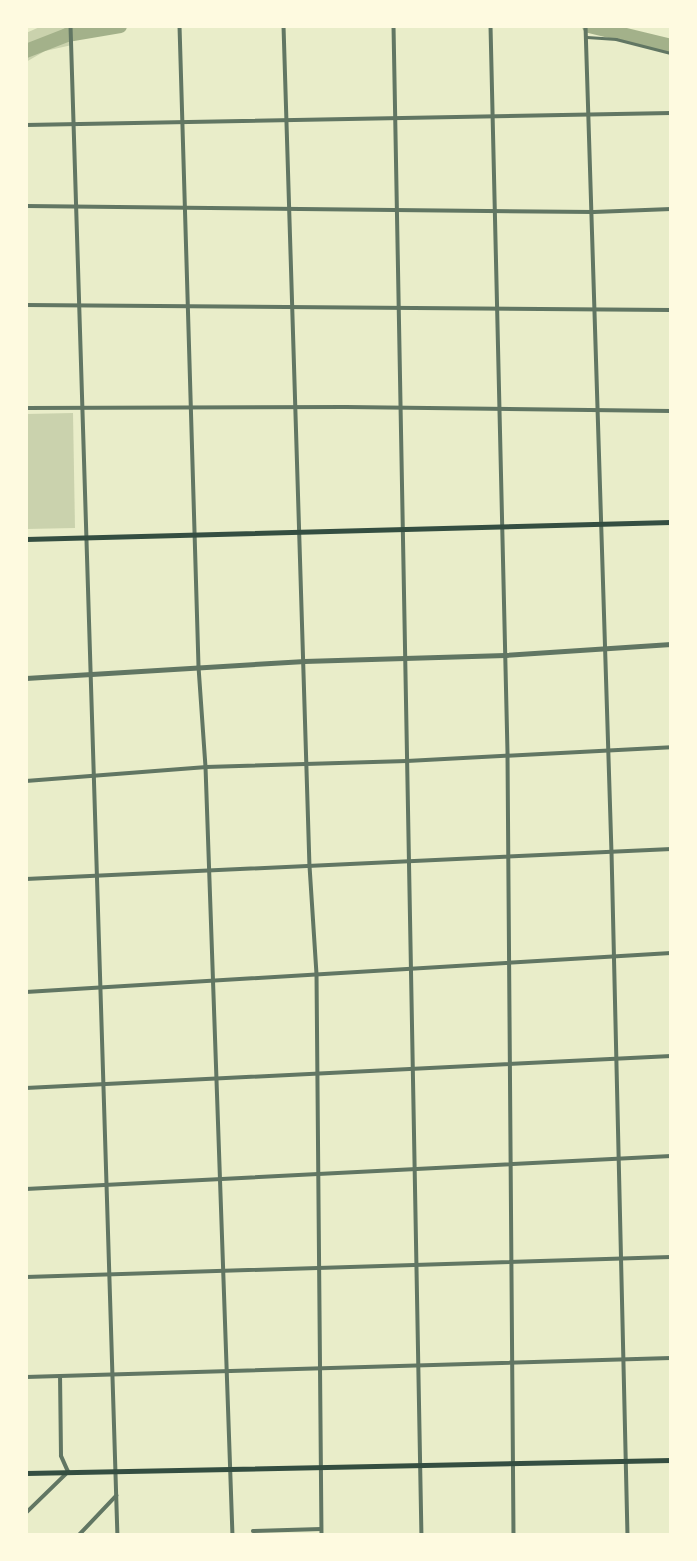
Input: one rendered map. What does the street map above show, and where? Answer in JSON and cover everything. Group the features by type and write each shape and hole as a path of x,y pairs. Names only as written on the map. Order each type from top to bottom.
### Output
{"main road":[{"path":"26,539 671,522"},
{"path":"26,1473 671,1460"}],"street":[{"path":"71,26 118,1535"},
{"path":"180,26 194,534 206,767 233,1535"},
{"path":"253,1531 321,1532 317,974 310,866 285,26"},
{"path":"394,26 422,1535"},
{"path":"492,26 498,410 504,528 508,755 514,1535"},
{"path":"586,26 594,212 593,311 611,852 628,1535"},
{"path":"587,35 616,39 671,53"},
{"path":"26,125 671,113"},
{"path":"26,206 496,212 671,209"},
{"path":"26,305 497,311 671,310"},
{"path":"26,408 298,407 671,411"},
{"path":"26,678 304,661 505,655 671,644"},
{"path":"26,781 206,767 407,761 671,747"},
{"path":"26,879 671,849"},
{"path":"26,992 671,953"},
{"path":"26,1088 671,1056"},
{"path":"26,1189 671,1156"},
{"path":"26,1277 671,1256"},
{"path":"26,1377 671,1358"},
{"path":"26,1513 68,1472 61,1456 60,1377"},
{"path":"79,1535 117,1495"}],"green space":[{"path":"42,26 71,26 72,45 45,51 26,62 26,33"},
{"path":"73,413 75,528 26,529 26,414"}],"waterway":[{"path":"26,51 67,35 120,26"},
{"path":"589,26 671,46"}]}
